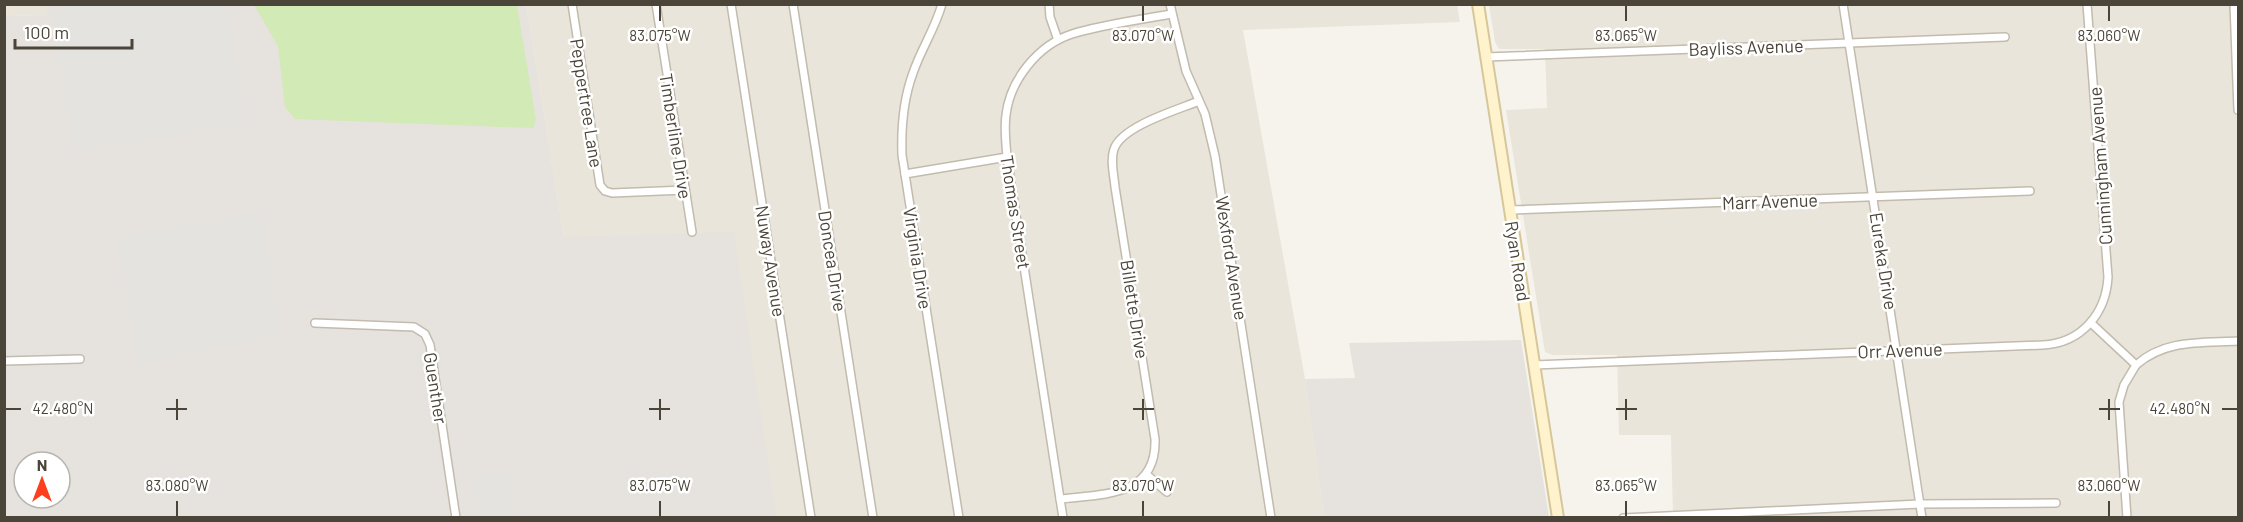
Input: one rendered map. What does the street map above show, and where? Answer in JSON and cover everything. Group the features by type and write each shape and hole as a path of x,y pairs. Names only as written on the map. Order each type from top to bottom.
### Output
{"main road":[{"name":"Ryan Road","path":"1478,4 1558,518"}],"street":[{"name":"Peppertree Lane","path":"572,4 600,186 612,193 685,190"},
{"name":"Timberline Drive","path":"656,4 692,232"},
{"name":"Nuway Avenue","path":"731,4 811,518"},
{"name":"Doncea Drive","path":"793,4 873,518"},
{"name":"Virginia Drive","path":"942,4 937,22 913,72 902,117 901,134 905,174 959,518"},
{"path":"1049,4 1050,17 1058,40"},
{"name":"Wexford Avenue","path":"1170,4 1186,71 1205,114 1215,156 1271,518"},
{"name":"Eureka Drive","path":"1843,4 1922,518"},
{"name":"Cunningham Avenue","path":"2087,4 2108,277 2102,306 2091,323"},
{"path":"2234,4 2238,111"},
{"name":"Thomas Street","path":"1063,518 1007,156 1004,132 1006,113 1015,84 1033,60 1058,40 1071,34 1171,14"},
{"name":"Bayliss Avenue","path":"1486,57 2005,37"},
{"name":"Billette Drive","path":"1147,475 1152,462 1155,439 1115,187 1113,153 1118,142 1131,130 1198,101"},
{"path":"905,174 1007,156"},
{"name":"Marr Avenue","path":"1510,210 2030,191"},
{"name":"Guenther","path":"315,323 414,327 425,334 430,345 456,518"},
{"path":"2091,323 2136,365"},
{"name":"Orr Avenue","path":"1534,365 2049,345 2072,337 2091,323"},
{"path":"2127,518 2119,402 2124,385 2136,365 2149,354 2174,344 2238,341"},
{"path":"4,361 80,359"},
{"path":"1060,499 1119,491 1132,486 1147,475 1167,492"},
{"path":"1623,518 1920,504 2056,503"}],"shaded area":[{"path":"47,4 526,5 564,237 734,232 776,517 5,517 4,16 47,15"},
{"path":"4,5 47,5 47,15 5,16"},
{"path":"56,5 227,5 246,123 73,151 55,33"},
{"path":"526,5 1457,5 1460,22 1243,30 1305,379 1324,517 775,517 564,237"},
{"path":"1489,5 2238,5 2238,517 1661,517 1673,516 1671,435 1619,435 1617,355 1553,355 1545,352 1506,110 1547,108 1545,49 1499,49 1495,42"},
{"path":"261,213 279,333 138,364 118,244 125,235"},
{"path":"1521,340 1549,517 1324,517 1305,379 1355,378 1349,343"},
{"path":"509,471 516,517 479,517 472,477"}],"green space":[{"path":"254,5 517,5 536,120 533,128 295,119 285,107 278,46"}]}
